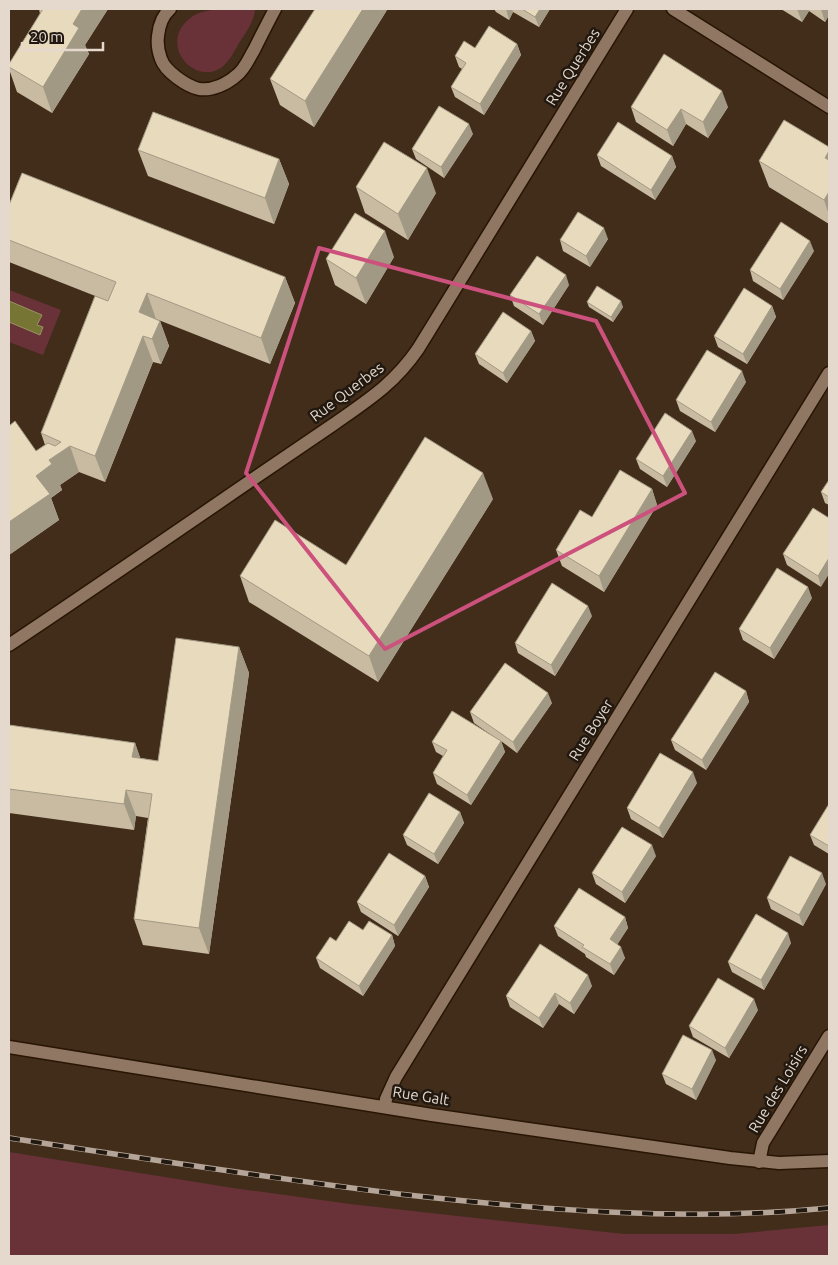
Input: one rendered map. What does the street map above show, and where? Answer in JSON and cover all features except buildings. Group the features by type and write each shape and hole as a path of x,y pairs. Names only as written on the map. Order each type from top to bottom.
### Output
{"street":[{"path":"170,9 165,14 159,28 157,44 161,60 172,74 184,83 198,89 212,88 227,83 239,74 247,63 275,9"},
{"name":"Rue Querbes","path":"9,645 305,444 385,387 398,375 418,349 628,9"},
{"path":"673,9 829,107"},
{"name":"Rue Boyer","path":"385,1107 386,1098 396,1077 829,373"},
{"name":"Rue des Loisirs","path":"759,1162 764,1143 829,1036"},
{"name":"Rue Galt","path":"9,1047 442,1116 759,1162 829,1161"}],"highlighted area":[{"path":"319,248 596,321 685,493 385,649 246,473"}],"shaded area":[{"path":"215,9 255,9 249,27 226,63 221,68 210,72 199,71 182,58 178,48 178,37 182,26 193,16"},
{"path":"9,290 61,310 43,355 9,342"},
{"path":"9,301 42,315 37,325 43,327 40,335 9,322"},
{"path":"9,1152 233,1188 350,1204 624,1234 734,1234 829,1225 829,1256 9,1256"}],"railway":[{"path":"9,1138 301,1181 399,1194 506,1205 668,1214 722,1214 829,1208"}]}
